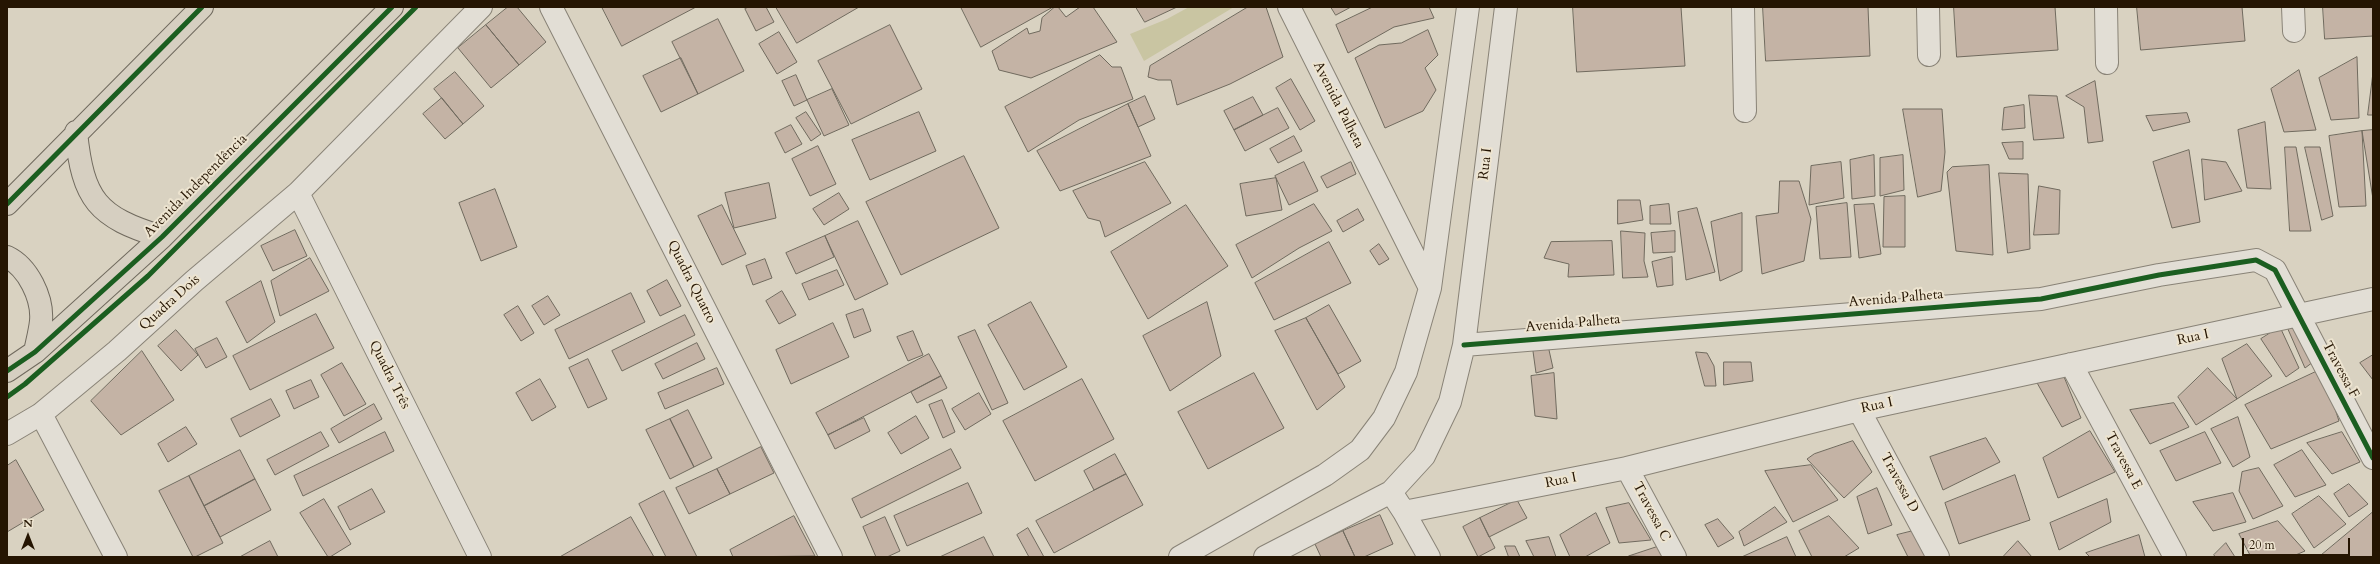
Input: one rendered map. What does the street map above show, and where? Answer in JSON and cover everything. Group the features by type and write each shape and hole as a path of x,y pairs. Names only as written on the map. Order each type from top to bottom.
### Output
{"main road":[{"path":"7,204 76,132 202,7"},
{"name":"Avenida Independência","path":"7,370 35,352 162,237 392,7"},
{"path":"76,132 79,165 88,192 106,212 130,227 162,237"},
{"path":"7,257 28,275 38,296 41,319 35,352"}],"street":[{"name":"Quadra Dois","path":"7,434 42,414 117,351 194,281 298,193 481,7"},
{"name":"Quadra Quatro","path":"551,7 831,557"},
{"name":"Avenida Palheta","path":"1289,7 1430,288"},
{"path":"1180,557 1325,475 1360,450 1384,418 1406,372 1430,288 1468,7"},
{"name":"Rua I","path":"1265,557 1391,492 1424,456 1450,402 1464,345 1506,7"},
{"path":"1743,7 1745,110"},
{"path":"1928,7 1929,55"},
{"path":"2106,7 2107,63"},
{"path":"2293,7 2294,31"},
{"name":"Quadra Três","path":"298,193 480,557"},
{"name":"Avenida Palheta","path":"1464,345 2041,299 2159,275 2256,260 2275,270 2297,316"},
{"name":"Rua I","path":"1404,512 1627,468 1859,410 2297,316 2373,298"},
{"name":"Travessa F","path":"2297,316 2373,458"},
{"name":"Travessa E","path":"2071,364 2175,557"},
{"name":"Travessa D","path":"1859,410 1938,557"},
{"path":"42,414 116,557"},
{"name":"Travessa C","path":"1627,468 1675,557"},
{"path":"1391,492 1429,557"}],"shaded area":[{"path":"1189,7 1234,7 1144,61 1130,34 1167,19"}],"building":[{"path":"508,7 517,7 546,42 519,65 486,25"},
{"path":"602,7 696,7 622,46"},
{"path":"749,7 766,7 774,22 756,31 745,9"},
{"path":"776,7 859,7 797,43"},
{"path":"961,7 1053,7 981,47"},
{"path":"1055,7 1058,7 1066,17 1080,7 1093,7 1117,42 1031,78 999,70 992,51 1027,28 1029,34 1040,31 1042,18"},
{"path":"1136,7 1177,7 1145,22"},
{"path":"1248,7 1266,7 1283,57 1230,84 1177,105 1171,80 1158,80 1148,77 1150,66"},
{"path":"1331,7 1351,7 1336,15"},
{"path":"1373,7 1429,7 1434,18 1394,27 1348,53 1336,25"},
{"path":"1573,7 1681,7 1685,66 1577,72"},
{"path":"1763,7 1868,7 1870,56 1766,61"},
{"path":"1954,7 2055,7 2058,50 1957,57"},
{"path":"2137,7 2242,7 2245,41 2141,50"},
{"path":"2323,7 2373,7 2373,36 2325,39"},
{"path":"718,19 744,71 698,94 672,42"},
{"path":"486,25 519,65 491,88 458,48"},
{"path":"890,25 922,89 851,124 818,61"},
{"path":"1428,30 1438,55 1425,68 1436,90 1423,111 1385,128 1355,58 1379,45 1401,43"},
{"path":"779,32 797,62 777,74 759,44"},
{"path":"1100,55 1112,67 1121,67 1133,99 1079,120 1028,152 1005,107"},
{"path":"2357,57 2359,118 2331,120 2319,78"},
{"path":"681,58 698,94 661,112 643,76"},
{"path":"2299,70 2316,130 2284,132 2271,89"},
{"path":"455,72 484,106 463,124 434,89"},
{"path":"2373,73 2373,115 2368,115"},
{"path":"796,75 807,100 794,106 782,81"},
{"path":"1291,79 1315,121 1300,130 1276,88"},
{"path":"2095,81 2103,141 2088,143 2084,107 2066,96"},
{"path":"832,89 849,125 824,136 807,100"},
{"path":"2029,95 2057,96 2064,138 2034,140"},
{"path":"1145,96 1155,119 1138,127 1128,104"},
{"path":"1253,97 1263,115 1234,130 1224,111"},
{"path":"442,98 463,124 445,139 423,114"},
{"path":"1128,104 1151,156 1060,191 1037,151"},
{"path":"2024,105 2025,128 2002,130 2004,108"},
{"path":"1278,108 1289,128 1245,151 1234,130"},
{"path":"1903,109 1942,109 1945,152 1941,191 1918,197"},
{"path":"806,112 821,134 811,141 796,118"},
{"path":"919,112 936,151 870,180 852,140"},
{"path":"2187,113 2190,122 2153,131 2146,116"},
{"path":"2265,122 2271,189 2247,188 2238,130"},
{"path":"791,125 802,144 785,153 775,133"},
{"path":"2373,130 2373,199 2362,131"},
{"path":"2362,131 2366,206 2339,207 2329,136"},
{"path":"1294,136 1302,151 1278,163 1270,149"},
{"path":"2023,142 2023,159 2009,159 2002,143"},
{"path":"818,146 836,184 810,196 792,159"},
{"path":"2285,147 2296,147 2311,231 2290,231"},
{"path":"2305,147 2320,147 2333,216 2322,220"},
{"path":"2189,150 2200,222 2172,228 2153,162"},
{"path":"1874,155 1875,196 1852,199 1850,160"},
{"path":"1903,155 1904,190 1880,196 1880,158"},
{"path":"964,156 999,228 901,275 866,202"},
{"path":"2202,159 2226,162 2242,191 2205,200"},
{"path":"1145,162 1171,203 1105,237 1100,221 1088,218 1073,191"},
{"path":"1304,162 1318,191 1289,205 1275,176"},
{"path":"1351,162 1356,174 1327,188 1321,177"},
{"path":"1841,162 1844,198 1809,205 1811,166"},
{"path":"1989,165 1993,255 1956,251 1947,172 1952,167"},
{"path":"1999,173 2028,174 2030,249 2008,253"},
{"path":"1276,178 1282,210 1246,216 1240,184"},
{"path":"1780,181 1799,181 1811,219 1804,261 1762,274 1756,216 1778,213"},
{"path":"769,183 776,218 734,228 725,193"},
{"path":"2039,186 2060,190 2059,234 2034,235"},
{"path":"495,189 517,247 481,261 459,203"},
{"path":"839,193 849,209 824,225 813,209"},
{"path":"1905,196 1905,247 1883,247 1884,197"},
{"path":"1618,200 1640,200 1643,220 1618,224"},
{"path":"1847,203 1851,257 1820,259 1816,207"},
{"path":"1314,204 1332,231 1299,248 1252,278 1236,245"},
{"path":"1669,204 1671,224 1650,224 1650,206"},
{"path":"1874,204 1881,254 1859,258 1854,205"},
{"path":"722,205 746,254 722,265 698,216"},
{"path":"1186,205 1228,266 1148,319 1111,252"},
{"path":"1697,208 1715,272 1686,280 1678,212"},
{"path":"1358,209 1364,220 1343,232 1337,221"},
{"path":"1742,213 1742,271 1720,281 1711,222"},
{"path":"858,221 888,284 855,300 825,236"},
{"path":"295,230 307,256 273,271 261,246"},
{"path":"1621,231 1645,233 1644,261 1648,277 1623,278"},
{"path":"1675,231 1675,252 1653,253 1651,233"},
{"path":"825,236 834,257 796,274 786,253"},
{"path":"1612,241 1614,275 1568,277 1569,264 1544,258 1551,242"},
{"path":"1329,242 1351,283 1274,320 1255,283"},
{"path":"1379,244 1389,259 1379,265 1370,251"},
{"path":"1672,257 1673,285 1657,287 1652,262"},
{"path":"310,258 329,291 280,316 271,281"},
{"path":"765,259 772,278 753,285 746,266"},
{"path":"837,270 844,285 809,300 802,284"},
{"path":"667,280 681,306 660,316 647,291"},
{"path":"261,281 275,322 247,343 226,302"},
{"path":"782,291 796,315 779,324 766,301"},
{"path":"631,293 645,322 569,359 555,330"},
{"path":"548,296 560,315 544,325 532,306"},
{"path":"1031,302 1067,367 1024,390 988,325"},
{"path":"1207,302 1221,356 1170,391 1143,336"},
{"path":"1329,305 1361,361 1338,374 1306,318"},
{"path":"518,306 534,333 521,341 504,315"},
{"path":"863,309 871,331 854,338 846,315"},
{"path":"316,314 334,348 250,390 233,356"},
{"path":"685,315 695,335 622,371 612,351"},
{"path":"1306,318 1345,387 1317,410 1275,331"},
{"path":"833,323 849,357 791,384 776,350"},
{"path":"2295,325 2313,362 2305,368 2287,327"},
{"path":"2280,327 2299,368 2286,377 2261,339"},
{"path":"176,330 198,355 181,371 158,346"},
{"path":"975,330 1008,403 992,410 958,337"},
{"path":"913,331 923,355 908,361 897,337"},
{"path":"217,338 227,357 206,368 195,349"},
{"path":"1547,341 1553,368 1536,373 1532,344"},
{"path":"697,343 705,359 663,379 655,364"},
{"path":"2247,344 2272,376 2237,399 2222,359"},
{"path":"142,351 174,400 121,435 91,401"},
{"path":"1696,352 1707,353 1714,366 1716,386 1705,386"},
{"path":"929,354 941,376 828,435 816,413"},
{"path":"2373,355 2373,380 2360,363"},
{"path":"588,359 607,399 588,408 569,368"},
{"path":"1724,362 1751,362 1753,381 1724,385"},
{"path":"342,363 366,404 344,416 321,375"},
{"path":"717,368 724,384 665,409 658,393"},
{"path":"2208,368 2237,399 2196,425 2178,397"},
{"path":"2322,369 2339,421 2271,449 2245,405"},
{"path":"2062,372 2081,418 2062,427 2036,381"},
{"path":"1254,373 1284,428 1208,469 1178,412"},
{"path":"1554,373 1557,419 1535,416 1531,376"},
{"path":"941,376 947,388 917,403 911,392"},
{"path":"540,379 556,407 532,421 516,393"},
{"path":"1082,379 1114,439 1035,481 1003,421"},
{"path":"311,380 319,397 294,409 286,391"},
{"path":"979,393 991,414 965,430 952,409"},
{"path":"271,399 280,416 240,437 231,419"},
{"path":"942,400 955,432 943,438 929,405"},
{"path":"2174,403 2189,427 2150,444 2130,410"},
{"path":"374,404 382,419 339,443 331,429"},
{"path":"688,410 712,458 694,467 670,419"},
{"path":"916,416 929,438 901,454 888,433"},
{"path":"2238,417 2250,457 2233,467 2211,429"},
{"path":"864,418 870,431 835,449 828,435"},
{"path":"670,419 694,467 670,479 646,430"},
{"path":"186,427 197,444 168,462 158,444"},
{"path":"2090,431 2115,472 2058,498 2043,458"},
{"path":"321,432 329,446 275,475 267,460"},
{"path":"385,432 394,451 303,496 294,476"},
{"path":"2205,432 2221,463 2176,481 2160,451"},
{"path":"2342,432 2360,462 2332,474 2307,443"},
{"path":"1986,438 2000,462 1943,490 1930,457"},
{"path":"1853,441 1872,472 1844,498 1807,459 1814,454"},
{"path":"761,447 774,473 730,494 717,469"},
{"path":"951,449 961,468 861,518 852,499"},
{"path":"240,450 255,479 204,506 189,476"},
{"path":"2302,450 2326,485 2295,497 2274,465"},
{"path":"1115,454 1126,474 1094,490 1084,471"},
{"path":"16,460 44,510 7,532 7,466"},
{"path":"1811,465 1838,500 1793,522 1765,471"},
{"path":"2259,468 2283,506 2253,519 2239,491 2242,472"},
{"path":"717,469 730,494 689,514 676,488"},
{"path":"1126,474 1143,505 1054,553 1036,521"},
{"path":"2015,475 2030,520 1959,544 1945,503"},
{"path":"189,476 223,543 195,557 193,557 159,491"},
{"path":"255,479 271,510 220,537 204,506"},
{"path":"968,483 982,513 907,546 894,516"},
{"path":"2349,484 2368,504 2349,517 2334,494"},
{"path":"1877,488 1892,525 1868,534 1857,497"},
{"path":"372,489 385,512 350,530 338,507"},
{"path":"664,491 697,557 666,557 639,504"},
{"path":"2233,493 2246,522 2213,531 2193,502"},
{"path":"2319,496 2346,524 2314,548 2292,514"},
{"path":"324,499 351,544 330,557 328,557 300,513"},
{"path":"2107,499 2111,522 2059,550 2050,523"},
{"path":"1517,500 1527,518 1489,537 1480,518"},
{"path":"1629,503 1651,540 1619,543 1606,508"},
{"path":"1775,507 1787,522 1744,546 1739,532"},
{"path":"2373,512 2373,557 2319,557"},
{"path":"1596,513 1610,543 1585,557 1570,557 1560,535"},
{"path":"1380,515 1393,544 1364,557 1355,557 1343,531"},
{"path":"794,516 815,556 733,557 730,550"},
{"path":"1829,516 1859,548 1844,557 1812,557 1799,531"},
{"path":"631,517 654,557 560,557"},
{"path":"885,517 900,551 887,557 876,557 863,527"},
{"path":"1480,518 1495,548 1478,557 1463,527"},
{"path":"1718,519 1734,538 1718,547 1705,525"},
{"path":"2278,521 2305,551 2291,557 2251,557 2239,534"},
{"path":"1028,528 1044,557 1029,557 1017,535"},
{"path":"1343,531 1355,557 1321,557 1315,544"},
{"path":"1913,531 1929,557 1908,557 1897,535"},
{"path":"2139,535 2145,557 2090,557 2086,553"},
{"path":"984,537 994,557 940,557"},
{"path":"1549,537 1556,557 1534,557 1526,541"},
{"path":"1787,537 1796,557 1742,557"},
{"path":"270,541 278,557 240,557"},
{"path":"2018,541 2032,557 2003,557"},
{"path":"2226,543 2235,557 2215,557 2214,555"},
{"path":"1663,545 1664,557 1629,556"},
{"path":"1505,546 1515,546 1520,557 1509,557"}],"cycle path":[{"path":"7,204 202,7"},
{"path":"7,371 35,352 162,237 392,7"},
{"path":"7,397 25,384 148,276 416,7"},
{"path":"1464,345 2041,299 2159,275 2256,260 2275,270 2373,458"}]}
